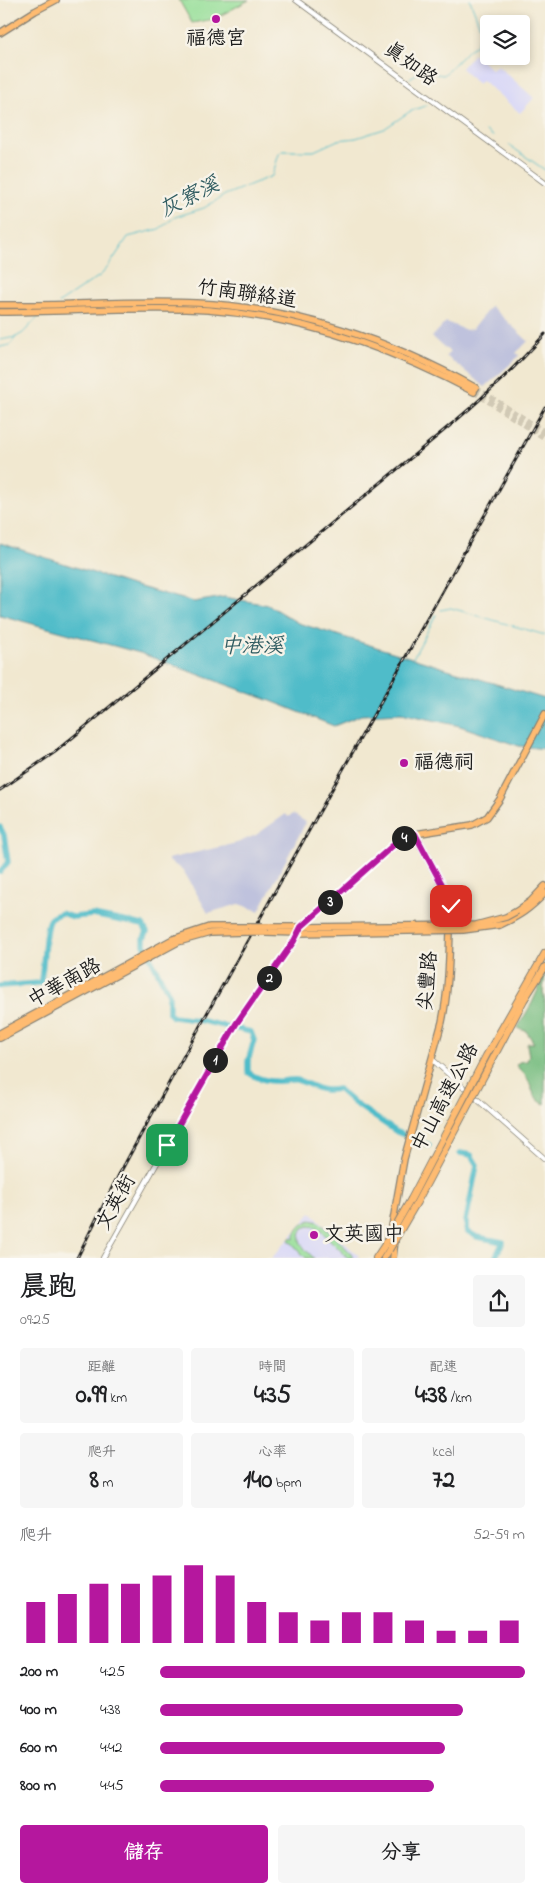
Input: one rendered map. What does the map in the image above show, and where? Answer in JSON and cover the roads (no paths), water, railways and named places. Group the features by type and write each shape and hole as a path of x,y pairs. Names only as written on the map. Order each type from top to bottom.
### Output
{"highway":[{"name":"中山高速公路","path":"414,1201 486,1056 545,953"},
{"name":"中山高速公路","path":"376,1258 386,1248 414,1201 524,1000 545,967"},
{"name":"中山高速公路","path":"384,1258 386,1248"}],"main road":[{"path":"0,33 56,0"},
{"name":"竹南聯絡道","path":"0,312 72,307 196,304 270,312 334,326 386,344 436,366 475,390"},
{"name":"竹南聯絡道","path":"0,305 33,309"},
{"path":"415,834 472,825 480,822 492,812 545,714"},
{"name":"尖豐路","path":"396,1209 408,1146 446,1005 451,906 446,892 415,834"},
{"path":"518,914 545,886"},
{"path":"299,930 476,925 518,914 533,906 545,893"},
{"name":"中華南路","path":"0,1038 145,956 210,927 299,930"},
{"name":"中華南路","path":"0,1033 38,1015"},
{"path":"389,1258 392,1220 396,1209"},
{"path":"394,1258 396,1209"}],"street":[{"name":"真如路","path":"296,0 545,182"},
{"path":"299,930 398,841 415,834"},
{"name":"文英街","path":"103,1258 236,1024 294,941 299,930"},
{"path":"432,1060 463,1088"},
{"path":"478,1100 545,1159"}],"water":[{"name":"中港溪","path":"0,543 128,584 194,602 224,597 268,605 298,623 545,699 545,749 519,746 460,726 401,713 361,715 334,726 140,653 0,615"}],"waterway":[{"name":"灰寮溪","path":"410,78 428,69 436,74 444,75 468,50 476,45 481,32 470,0"},
{"name":"灰寮溪","path":"59,303 101,275 128,237 159,229 175,217 204,208 225,195 272,176 279,154 282,151 314,151 338,140 356,138 384,129 409,112 427,105"},
{"path":"486,131 493,136"},
{"path":"509,145 545,170"},
{"name":"灰寮溪","path":"0,347 10,345 41,314"},
{"path":"0,340 16,337"},
{"path":"441,610 451,608 545,635"},
{"path":"413,658 436,615"},
{"path":"0,827 4,835 8,862 0,872"},
{"path":"0,986 40,983 48,924 51,918 61,913 73,917 93,915 143,925 147,932 144,938 144,945 169,994 169,1013 173,1017 198,1020 251,1032 254,1040 248,1061 248,1072 268,1080 295,1080 321,1089 338,1089 354,1103 397,1132 429,1145"},
{"path":"460,1153 471,1155 477,1165 466,1221 467,1231 477,1237 503,1242 495,1258"}],"tunnel":[{"path":"476,388 545,432"},
{"path":"474,392 545,438"}],"railway":[{"path":"0,790 55,752 453,423 501,380 545,334"},
{"path":"77,1258 115,1182 205,1017 545,407"}],"place":[{"name":"福德宮","path":"216,19"},
{"name":"福德祠","path":"404,763"},
{"name":"文英國中","path":"314,1235"}]}
